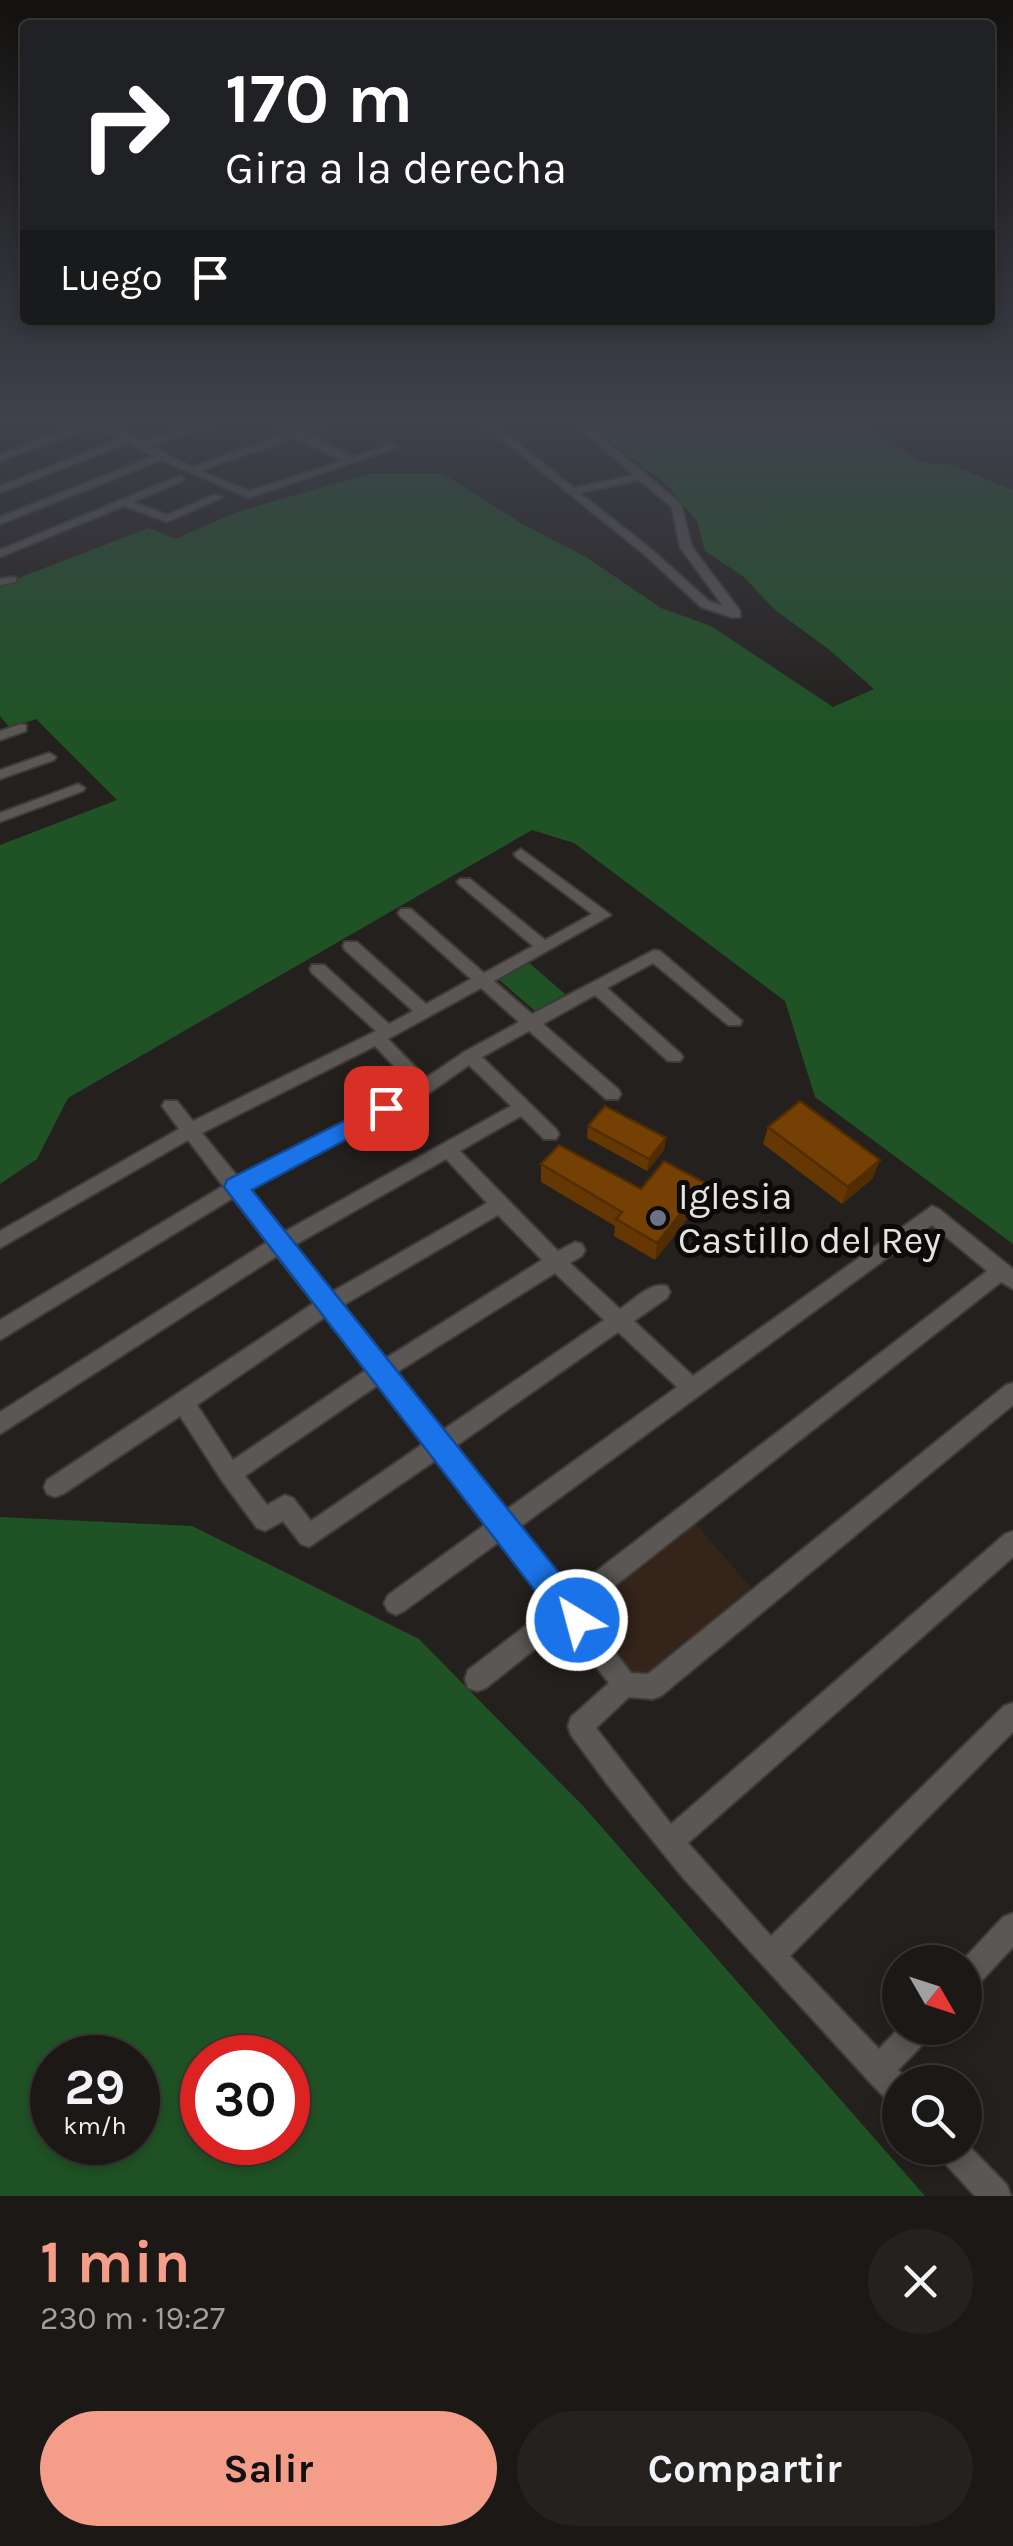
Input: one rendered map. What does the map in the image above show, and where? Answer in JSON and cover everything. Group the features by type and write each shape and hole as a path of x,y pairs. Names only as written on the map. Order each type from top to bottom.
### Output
{"street":[{"path":"0,554 82,519"},
{"path":"606,519 705,604 736,615 686,547 680,519"},
{"path":"0,736 21,728"},
{"path":"0,775 48,757"},
{"path":"0,818 78,788"},
{"path":"0,1240 191,1130 382,1035 603,915 521,854"},
{"path":"465,882 544,946"},
{"path":"406,914 612,1094"},
{"path":"351,946 424,1011"},
{"path":"0,1331 236,1187 420,1090 470,1056 654,956 734,1020"},
{"path":"318,970 382,1035 420,1090"},
{"path":"596,987 674,1056"},
{"path":"470,1056 550,1134"},
{"path":"172,1106 625,1684"},
{"path":"0,1424 280,1244 523,1106"},
{"path":"446,1149 556,1262 692,1388"},
{"path":"55,1488 326,1305 500,1205"},
{"path":"396,1603 932,1214 1007,1276 478,1680"},
{"path":"230,1474 379,1373 574,1250"},
{"path":"183,1402 265,1520 285,1506 309,1536 660,1292"},
{"path":"882,2074 770,1955 605,1763 580,1726 625,1684 652,1686 1013,1392"},
{"path":"671,1840 1013,1542"},
{"path":"770,1955 1013,1715"},
{"path":"982,1960 1013,1927"},
{"path":"878,2070 902,2045"},
{"path":"966,2165 996,2196"}],"shaded area":[{"path":"694,1522 754,1591 647,1678 636,1677 580,1611"}],"green space":[{"path":"220,519 515,519 586,557 661,608 711,626 833,707 874,689 775,610 744,577 705,551 697,521 1013,519 1013,1244 815,1097 785,1001 574,843 532,830 68,1098 37,1159 0,1184 0,845 117,800 36,719 10,728 0,716 0,585 149,528 175,539"},
{"path":"528,962 565,994 535,1011 497,978"},
{"path":"0,1517 192,1526 419,1639 584,1807 882,2147 882,2165 898,2165 925,2196 0,2196"}],"building":[{"path":"800,1101 880,1160 848,1187 768,1127"},
{"path":"605,1106 666,1138 649,1159 588,1126"},
{"path":"559,1145 641,1189 664,1161 705,1183 657,1243 616,1219 622,1212 541,1164"}],"place":[{"name":"Iglesia Castillo del Rey","path":"658,1218"}],"route":[{"path":"386,1108 236,1187 436,1446 577,1620"}]}
